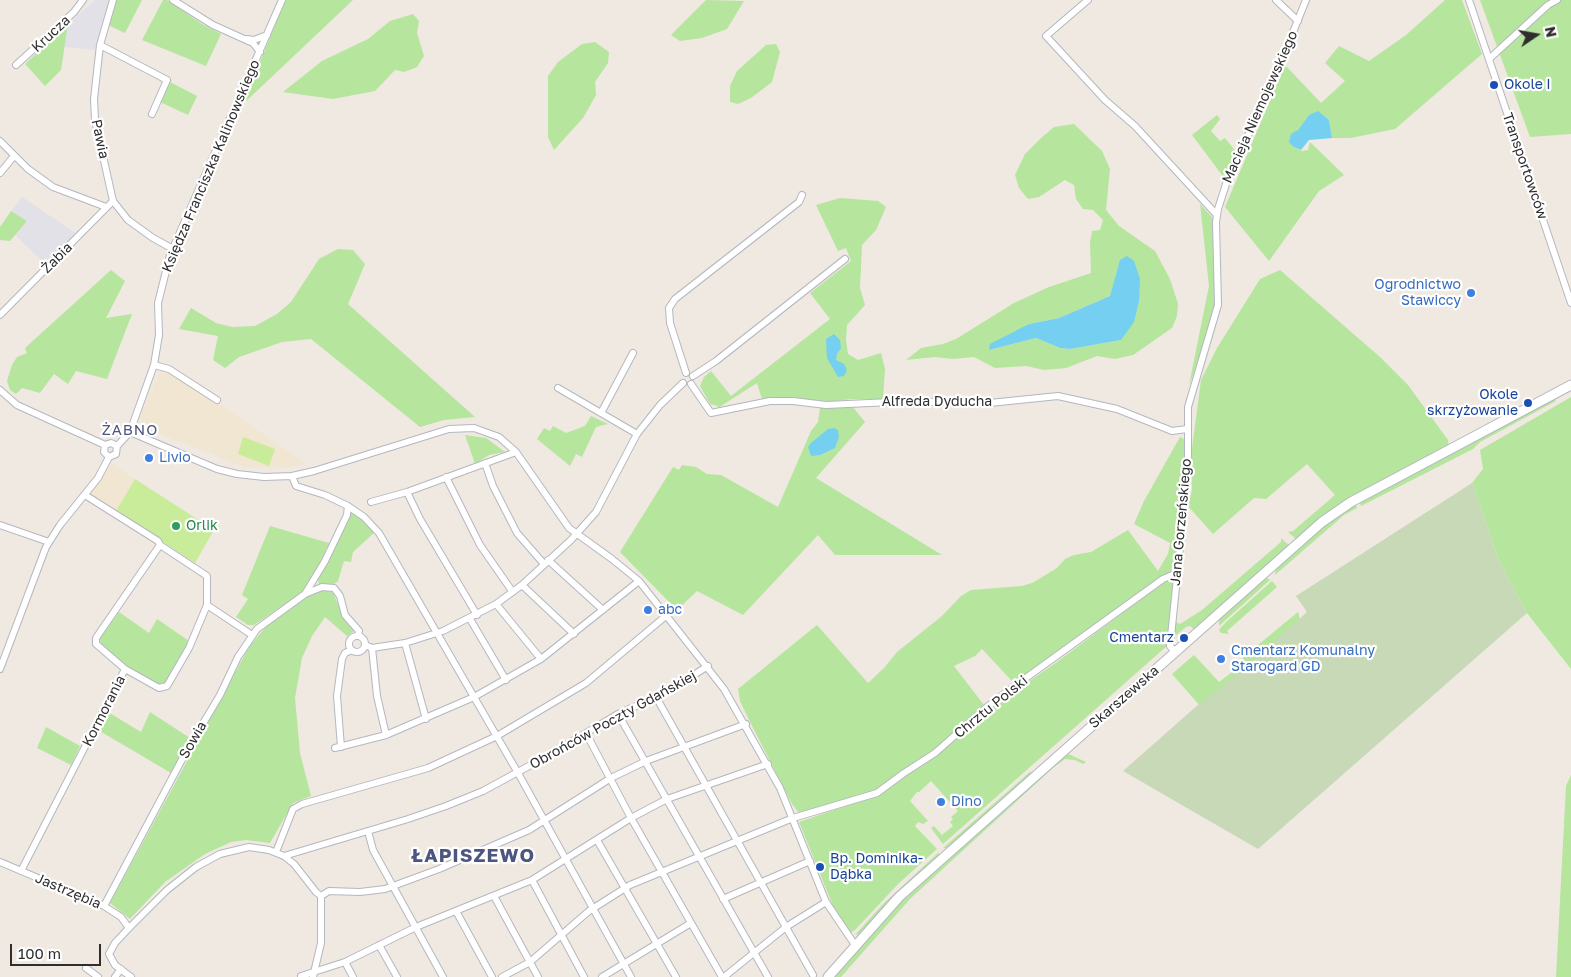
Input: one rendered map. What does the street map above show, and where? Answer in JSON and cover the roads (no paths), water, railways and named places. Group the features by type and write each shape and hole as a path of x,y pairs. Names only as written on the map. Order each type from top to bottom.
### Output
{"main road":[{"name":"Skarszewska","path":"828,977 899,896 1329,517 1351,502 1571,386"}],"street":[{"name":"Krucza","path":"16,65 74,12 82,0"},
{"name":"Pawia","path":"112,0 100,45 95,83 95,120 113,200 128,220 153,238 173,249"},
{"path":"173,0 213,25 252,43 260,52"},
{"name":"Księdza Franciszka Kalinowskiego","path":"117,446 130,432 154,365 159,335 158,303 160,290 173,249 282,0"},
{"path":"1088,0 1046,36 1106,100 1135,126 1217,215"},
{"path":"1276,0 1298,21"},
{"name":"Macieja Niemojewskiego","path":"1217,215 1226,184 1306,0"},
{"name":"Transportowców","path":"1469,0 1571,303"},
{"path":"1489,59 1548,5 1557,0"},
{"path":"241,38 254,40 267,35"},
{"path":"100,45 167,80 152,114"},
{"path":"0,141 14,156 53,187 106,207"},
{"path":"0,173 14,156"},
{"path":"693,376 686,373 670,323 669,308 675,299 799,202 802,195"},
{"name":"Żabia","path":"0,315 113,200"},
{"name":"Jana Gorzeńskiego","path":"1175,652 1170,646 1188,470 1188,407 1218,305 1217,215"},
{"path":"683,383 691,384 693,376 718,359 845,259"},
{"path":"601,413 633,353"},
{"path":"154,365 169,369 217,400"},
{"path":"683,383 682,377 686,373"},
{"path":"638,581 541,659 506,680 426,719 386,735 338,748 337,696 342,659 345,653 352,650 360,652 369,647 405,643 437,633 470,619 496,604 522,585 576,535 602,502 637,434 660,405 683,383"},
{"name":"Alfreda Dyducha","path":"691,384 711,412 770,400 826,405 913,401 980,404 1058,396 1117,409 1172,432 1187,429"},
{"path":"558,388 637,434"},
{"path":"0,390 17,405 105,445 111,443 117,446 116,454 109,457 104,468 85,495 49,542 20,612 0,669"},
{"path":"130,432 229,473 250,476 292,476 457,428 474,428 491,433 516,452 559,516 576,535 612,559 638,581 708,666 746,724 768,764 793,818 826,902 855,945"},
{"path":"105,445 104,452 109,457"},
{"path":"371,502 407,492 516,452"},
{"path":"484,463 493,486 517,533 546,562 603,610"},
{"name":"Obrońców Poczty Gdańskiej","path":"292,476 296,486 325,495 348,506 372,523 379,532 518,773"},
{"path":"446,477 480,545 512,591"},
{"path":"407,492 420,519 477,615"},
{"path":"85,495 158,541 160,545 207,576 207,605 252,635"},
{"name":"Sowia","path":"305,594 324,562 347,515 348,506"},
{"path":"0,525 49,542"},
{"path":"125,669 96,644 96,638 160,545"},
{"name":"Chrztu Polski","path":"502,977 530,962 592,909 626,888 793,818 877,793 935,753 987,707 1012,688 1163,579 1177,573"},
{"path":"522,585 574,634"},
{"name":"Sowia","path":"104,906 238,657 252,635 273,615 305,594 322,587 334,588 340,596 346,615 359,631 358,636"},
{"path":"496,604 541,659"},
{"name":"Kormorania","path":"21,871 125,669 159,688 167,686 189,648 207,605"},
{"path":"276,852 293,809 302,804 428,768 496,736 580,688 667,615"},
{"path":"470,619 506,680"},
{"path":"352,650 350,641 358,636 369,647 386,735"},
{"path":"405,643 426,719"},
{"name":"Obrońców Poczty Gdańskiej","path":"284,856 446,806 518,773 618,714 656,697 708,666"},
{"path":"656,697 813,975"},
{"path":"618,714 768,977"},
{"path":"321,896 329,891 360,892 393,887 507,841 544,821 611,778 646,761 746,724"},
{"path":"586,733 631,818 723,977 786,927 826,902"},
{"path":"301,976 313,975 345,962 416,927 532,880 631,818 667,799 768,764"},
{"path":"518,773 564,860 631,977"},
{"path":"368,831 373,850 443,977"},
{"path":"597,840 676,977"},
{"path":"131,977 110,959 111,949 129,928 172,886 208,860 228,850 258,847 276,852 294,864 321,896"},
{"path":"723,899 810,861"},
{"name":"Jastrzębia","path":"0,862 104,906 121,917 129,928"},
{"path":"532,880 584,977"},
{"path":"313,975 321,943 321,896"},
{"path":"494,896 538,977"},
{"path":"456,911 492,977"},
{"path":"602,977 625,965 691,923"},
{"path":"380,945 397,977"},
{"path":"345,962 353,977"},
{"path":"115,977 118,967"},
{"path":"86,968 98,977"}],"water":[{"path":"1318,111 1329,120 1332,138 1309,140 1301,150 1294,147 1289,142 1291,134 1298,130 1309,115"},
{"path":"1127,256 1134,261 1140,279 1139,301 1134,322 1121,340 1070,349 1060,348 1036,338 989,350 990,344 1029,324 1059,318 1110,296 1120,260"},
{"path":"834,334 840,340 841,348 836,360 844,364 847,370 844,376 838,377 827,358 826,339"},
{"path":"834,428 838,430 839,437 835,448 820,455 811,456 808,447 811,443 828,429"}],"place":[{"name":"Okole I","path":"1494,85"},
{"name":"Ogrodnictwo Stawiccy","path":"1471,293"},
{"name":"Okole skrzyżowanie","path":"1528,403"},
{"name":"Livio","path":"149,458"},
{"name":"Orlik","path":"176,526"},
{"name":"abc","path":"648,610"},
{"name":"Cmentarz","path":"1184,638"},
{"name":"Cmentarz Komunalny Starogard GD","path":"1221,659"},
{"name":"Dino","path":"941,802"},
{"name":"Bp. Dominika- Dąbka","path":"820,867"}],"district":[{"name":"ŻABNO","path":"130,430"},
{"name":"ŁAPISZEWO","path":"473,856"}]}
